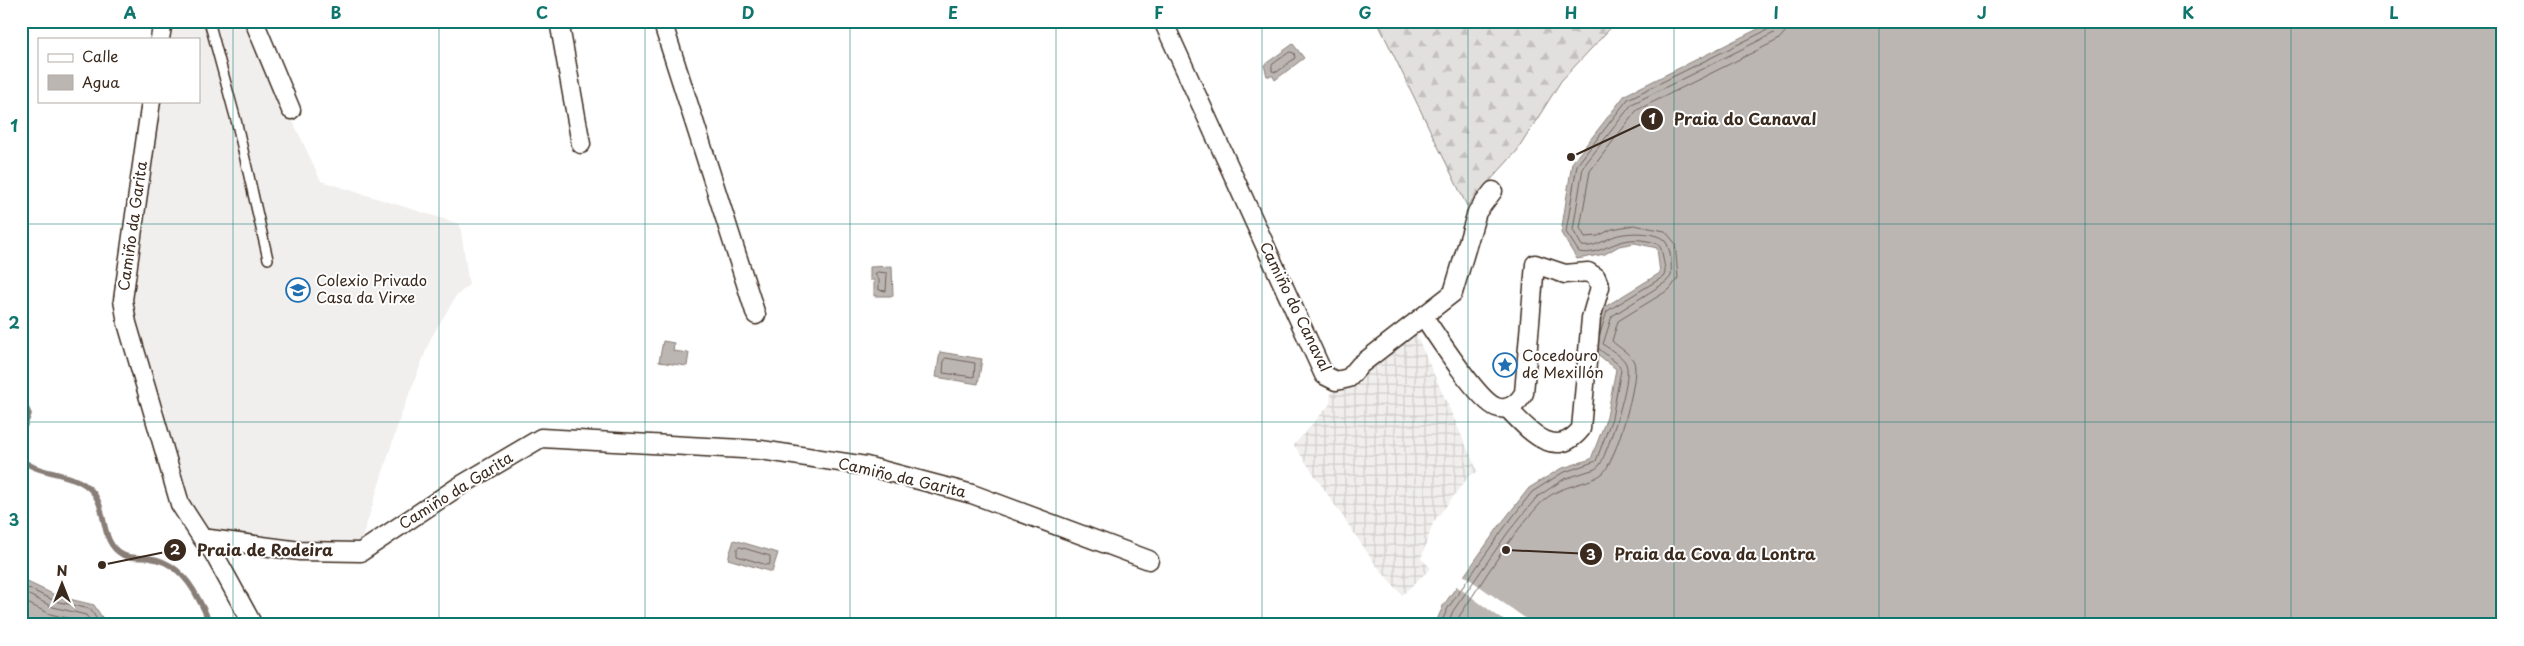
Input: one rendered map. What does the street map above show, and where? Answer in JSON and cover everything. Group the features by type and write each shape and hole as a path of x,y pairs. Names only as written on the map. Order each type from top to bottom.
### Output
{"street":[{"path":"160,38 163,21"},
{"path":"254,21 291,110"},
{"path":"559,21 581,144"},
{"path":"662,21 756,315"},
{"name":"Camiño do Canaval","path":"1163,21 1324,375 1336,381 1348,378 1360,365 1453,293 1477,212 1493,191"},
{"name":"Camiño da Garita","path":"150,102 123,300 127,323 180,504 202,538 300,551 361,552 458,487 541,438 761,450 866,466 972,494 1149,560"},
{"path":"1424,317 1449,357 1481,393 1496,407 1507,408 1518,403 1524,393 1535,264 1564,274 1588,272 1596,277 1600,287 1591,318 1581,429 1573,439 1556,444 1543,440 1530,432 1507,408"},
{"path":"202,538 213,552 253,625"}],"lane":[{"path":"209,21 237,124 268,259"}],"shaded area":[{"name":"Colexio Privado Casa da Virxe","path":"173,21 246,21 321,181 460,224 469,285 456,296 431,338 401,415 359,548 205,536 180,492 160,418 166,412 152,388 131,304 161,102 200,102 200,38 171,38"},
{"path":"1414,330 1478,472 1470,475 1433,523 1421,559 1431,568 1402,595 1375,564 1294,445 1330,404 1331,393"}],"green space":[{"path":"1377,21 1617,21 1561,81 1517,151 1467,206"}],"water":[{"path":"1774,21 2503,21 2503,625 1435,625 1443,606 1500,525 1529,488 1560,469 1591,459 1607,417 1616,369 1590,348 1603,308 1660,273 1657,248 1635,243 1619,246 1605,254 1577,259 1561,233 1572,163 1625,95"},
{"path":"1293,44 1304,58 1275,80 1273,76 1267,76 1264,65"},
{"path":"892,266 893,296 874,296 874,280 870,280 870,267"},
{"path":"663,341 674,343 673,351 689,353 687,366 659,362"},
{"path":"940,352 982,359 978,384 936,377"},
{"path":"734,540 778,553 772,572 728,559"},
{"path":"21,579 57,596 94,605 107,625 21,625"}],"pier":[{"path":"1462,574 1525,618 1521,625 1510,625 1455,585"}],"waterway":[{"path":"21,396 29,414 21,435"},
{"path":"21,459 36,468 73,479 90,489 100,505 110,542 115,549 126,556 158,560 173,567 195,593 208,619 208,625"},
{"path":"103,625 113,622 126,625"},
{"path":"145,625 151,623 160,625"}],"place":[{"name":"Praia do Canaval","path":"1571,157"},
{"name":"Colexio Privado Casa da Virxe","path":"298,290"},
{"name":"Cocedouro de Mexillón","path":"1505,365"},
{"name":"Praia da Cova da Lontra","path":"1506,550"},
{"name":"Praia de Rodeira","path":"102,565"}]}
